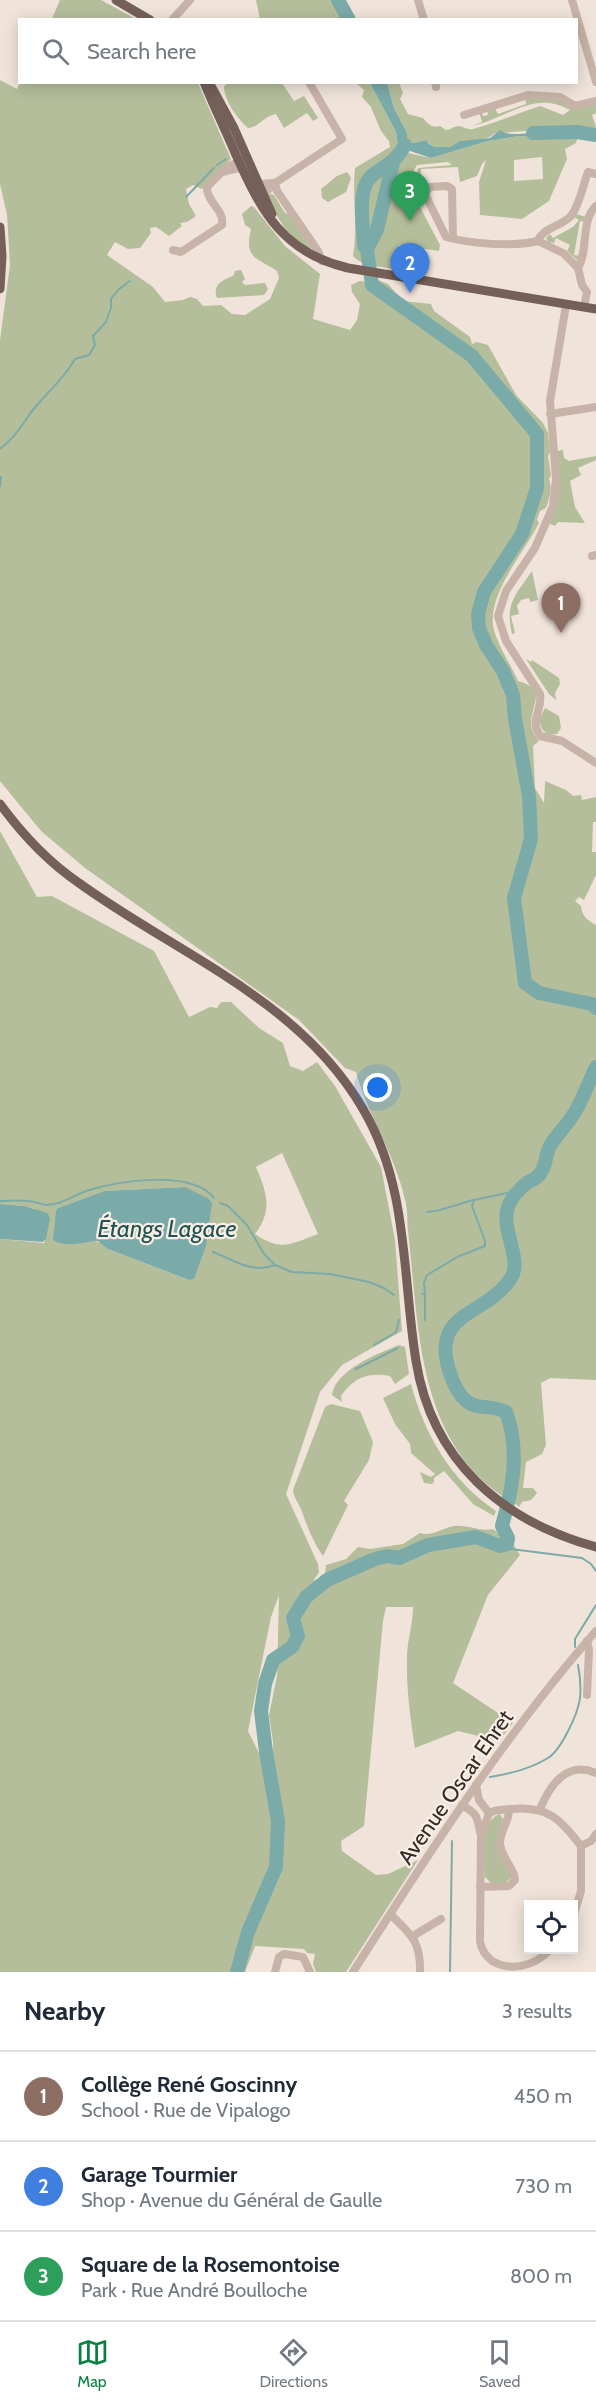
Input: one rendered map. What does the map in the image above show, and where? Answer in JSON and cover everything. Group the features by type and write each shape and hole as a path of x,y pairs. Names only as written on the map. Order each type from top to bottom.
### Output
{"main road":[{"path":"116,0 147,18"},
{"path":"207,84 238,160 263,210 291,241 323,262 357,270 596,309"},
{"path":"207,84 234,128 278,227"},
{"path":"0,227 2,256 0,289"},
{"path":"0,804 30,840 77,883 274,1009 321,1051 364,1110 384,1156 397,1198 403,1234 416,1361 423,1394 447,1446 472,1479 492,1497 521,1517 545,1529 596,1547"}],"street":[{"path":"174,18 190,0"},
{"path":"418,0 423,18"},
{"path":"572,0 577,18"},
{"path":"578,20 596,82"},
{"path":"222,172 243,169 256,189 262,191 342,139 310,84"},
{"path":"464,115 524,95 560,97 575,106 596,101"},
{"path":"173,250 182,252 222,225 222,216 206,191 210,182 238,160 244,161 255,174"},
{"path":"538,241 540,236 568,218 574,210 588,172 596,174"},
{"path":"275,183 277,191 323,262"},
{"path":"453,237 452,189 447,186 429,187 425,194 446,237 517,244 538,241 563,252 578,268 582,285 587,292 584,308"},
{"path":"578,268 582,261 589,216 596,206"},
{"path":"574,210 589,216"},
{"path":"566,305 552,382 550,414 556,479 553,506 535,548 506,591 500,604 499,622 512,651 540,694 541,702 535,723 540,736 562,741 596,763"},
{"path":"550,414 596,407"},
{"name":"Avenue Oscar Ehret","path":"353,1972 476,1785 541,1696 596,1631"},
{"path":"587,1641 589,1650 587,1695"},
{"path":"540,1809 547,1793 566,1772 578,1768 596,1773"},
{"path":"476,1785 479,1800 489,1813"},
{"path":"462,1805 478,1816 481,1836 481,1945 499,1970 522,1969 545,1954"},
{"path":"489,1813 501,1809 540,1809 561,1824 581,1846 582,1886 578,1900"},
{"path":"480,1887 507,1886 515,1880 515,1874 507,1864 501,1845 509,1810"},
{"path":"481,1836 489,1813"},
{"path":"581,1846 591,1841 596,1834"},
{"path":"391,1914 413,1936 419,1953 420,1972"},
{"path":"413,1936 441,1919"},
{"path":"274,1972 279,1957 284,1954 303,1957 310,1972"}],"green space":[{"path":"60,0 101,0 134,18 52,18"},
{"path":"256,0 343,0 342,18 260,18"},
{"path":"0,80 17,89 19,84 198,84 231,159 202,189 193,185 186,189 189,204 196,216 187,222 180,223 182,226 169,236 156,227 150,228 151,233 140,248 128,249 115,242 107,255 153,287 165,302 190,297 197,299 203,306 221,305 232,314 245,315 270,299 279,278 277,271 253,256 251,252 249,239 251,229 245,225 242,214 251,206 254,207 285,246 320,274 313,319 350,330 357,320 360,304 352,292 351,285 360,281 368,282 372,292 381,297 385,291 376,279 388,284 403,301 431,304 434,311 470,337 472,344 477,342 488,345 516,395 543,423 548,433 551,475 549,498 546,508 540,511 537,520 539,523 502,586 493,612 493,625 500,646 518,681 535,691 536,698 531,722 539,741 533,746 535,788 544,803 545,781 566,790 573,796 581,795 582,800 596,797 596,822 593,822 592,852 596,852 596,875 584,900 579,897 575,901 581,906 586,917 596,925 596,1380 550,1378 541,1383 546,1445 542,1454 526,1462 523,1488 533,1488 537,1493 531,1500 522,1502 519,1507 512,1501 515,1493 509,1490 504,1497 475,1473 453,1444 438,1412 427,1377 420,1341 407,1212 401,1183 367,1104 356,1072 345,1068 299,1020 85,868 41,831 0,781 0,340 10,265 7,215 0,184"},
{"path":"227,84 283,84 294,101 304,96 318,118 313,121 307,113 284,128 276,114 248,128 229,103 224,86"},
{"path":"357,84 371,84 396,132 399,153 403,156 404,152 431,158 488,141 519,136 539,136 550,132 495,133 487,138 464,141 444,148 434,147 426,140 414,143 407,141 407,133 394,108 387,84 399,84 403,93 400,99 408,114 423,118 430,125 440,126 446,130 459,126 473,129 540,106 563,115 570,110 557,104 532,104 472,126 482,122 479,112 482,112 483,116 488,115 487,110 494,107 498,114 526,104 525,98 528,97 596,104 596,113 592,115 596,127 587,137 578,136 576,143 565,149 567,159 549,201 522,219 480,215 479,182 486,160 477,176 460,182 458,167 421,169 421,183 416,177 418,168 452,165 448,162 417,165 413,172 415,184 410,188 440,245 439,251 399,245 395,269 378,267 361,262 353,256 355,168 390,147 371,107 362,97 364,90","holes":["542,157 543,179 514,181 514,160"]},
{"path":"347,172 351,178 346,192 328,202 322,198 321,189 337,176"},
{"path":"267,195 274,195 285,213 289,214 312,249 297,241 284,227"},
{"path":"576,214 586,217 585,222 580,221 574,255 580,256 577,260 567,251 570,245 556,238 554,243 548,242 546,238 550,234 553,238 573,227 579,220 574,217"},
{"path":"241,270 245,279 242,282 245,285 265,283 268,289 264,295 217,298 217,286 233,276 235,271"},
{"path":"563,450 564,458 569,461 596,456 596,460 578,468 581,475 570,481 575,507 585,523 558,522 555,526 550,524 559,484 557,451"},
{"path":"532,571 538,600 530,602 529,598 521,600 517,606 519,614 511,616 515,633 512,634 510,615 513,600"},
{"path":"526,659 531,662 532,660 559,678 560,684 555,693 556,700 549,694"},
{"path":"545,708 559,716 561,728 557,734 548,735 542,729 539,720"},
{"path":"0,831 37,897 52,896 154,951 189,1017 210,1007 217,1008 221,1002 231,1002 259,1028 283,1043 290,1066 303,1071 317,1062 335,1086 381,1167 395,1240 402,1331 342,1365 320,1392 286,1494 318,1564 319,1572 314,1580 320,1580 325,1574 326,1565 346,1559 358,1547 370,1549 403,1544 420,1533 433,1533 454,1526 493,1529 515,1547 520,1555 488,1595 453,1683 513,1723 499,1741 458,1731 415,1748 407,1666 413,1607 386,1607 364,1826 341,1841 342,1851 376,1875 388,1874 418,1860 346,1972 316,1972 313,1964 315,1954 307,1953 304,1949 255,1946 245,1972 0,1972 0,1239 44,1243 46,1238 35,1209 0,1204","holes":["282,1153 318,1234 300,1241 279,1245 255,1234 261,1225 266,1209 265,1193 256,1167","185,1187 189,1280 108,1249 103,1243 93,1241 58,1208 104,1191","279,1595 277,1676 269,1715 273,1761 267,1775 248,1731 271,1617"]},
{"path":"399,1345 405,1347 409,1374 395,1384 390,1376 362,1377 351,1384 341,1396 342,1402 332,1395 335,1386 349,1370"},
{"path":"411,1384 424,1421 442,1455 466,1486 496,1511 494,1516 473,1504 444,1471 434,1478 432,1484 424,1483 420,1472 431,1477 435,1474 411,1453 410,1444 395,1424 383,1398"},
{"path":"331,1404 360,1411 373,1442 369,1460 344,1501 348,1505 323,1556 311,1535 293,1490 325,1407"},
{"path":"500,1814 503,1819 498,1835 512,1877 505,1883 491,1883 485,1877 484,1841 489,1824"}],"water":[{"path":"371,84 387,84 394,108 407,133 407,142 426,140 435,147 450,147 460,141 490,138 500,130 510,134 550,131 549,136 543,138 519,136 488,141 431,158 407,150 403,156 399,153 396,132"},
{"name":"Étangs Lagace","path":"185,1187 209,1199 212,1203 206,1246 194,1279 189,1280 108,1249 98,1241 64,1244 53,1240 58,1208 104,1191"},
{"name":"Étangs Lagace","path":"0,1204 25,1206 47,1213 50,1218 46,1239 43,1242 0,1239"}],"waterway":[{"path":"338,0 348,18"},
{"path":"533,133 577,132 596,135"},
{"path":"405,145 395,158 368,180 364,188 362,197 364,246 367,249 372,285 472,356 537,434 537,488 522,534 484,592 478,614 479,628 486,645 503,671 513,695 529,796 531,839 514,898 525,983 539,993 592,1004 596,1008"},
{"path":"217,165 226,159"},
{"path":"367,249 377,230 393,162"},
{"path":"186,197 214,168"},
{"path":"0,449 67,372 75,359 89,355 95,345 93,336 106,322 111,308 111,299 130,281"},
{"path":"0,486 1,477"},
{"path":"237,1972 248,1932 276,1867 278,1821 261,1711 265,1684 273,1660 292,1647 298,1636 293,1618 306,1597 327,1580 375,1559 387,1556 399,1558 428,1545 476,1537 500,1546 507,1544 508,1538 502,1526 512,1483 514,1454 506,1412 475,1405 460,1394 449,1370 445,1350 448,1336 454,1325 500,1291 511,1278 514,1262 506,1216 508,1207 519,1190 542,1172 550,1146 575,1112 596,1067"},
{"path":"0,1201 32,1201 51,1205 99,1187 153,1180 189,1183 203,1189 214,1198"},
{"path":"422,1294 425,1294 424,1283 427,1275 459,1256 485,1246 472,1206 474,1200 507,1193 516,1194"},
{"path":"427,1212 473,1200"},
{"path":"220,1203 228,1206 247,1225 264,1254 275,1265 292,1272 330,1274 369,1282 394,1295"},
{"path":"213,1252 251,1267 275,1265"},
{"path":"425,1294 425,1320"},
{"path":"374,1345 396,1332 399,1320"},
{"path":"356,1369 398,1348"},
{"path":"507,1544 511,1549 582,1558 596,1571"},
{"path":"575,1647 575,1639 596,1605"},
{"path":"490,1777 512,1773 534,1765 548,1758 558,1748 579,1705 578,1665"},
{"path":"450,1972 452,1841"}],"place":[{"name":"Square de la Rosemontoise","path":"410,221"},
{"name":"Garage Tourmier","path":"410,293"},
{"name":"Collège René Goscinny","path":"561,633"}]}
